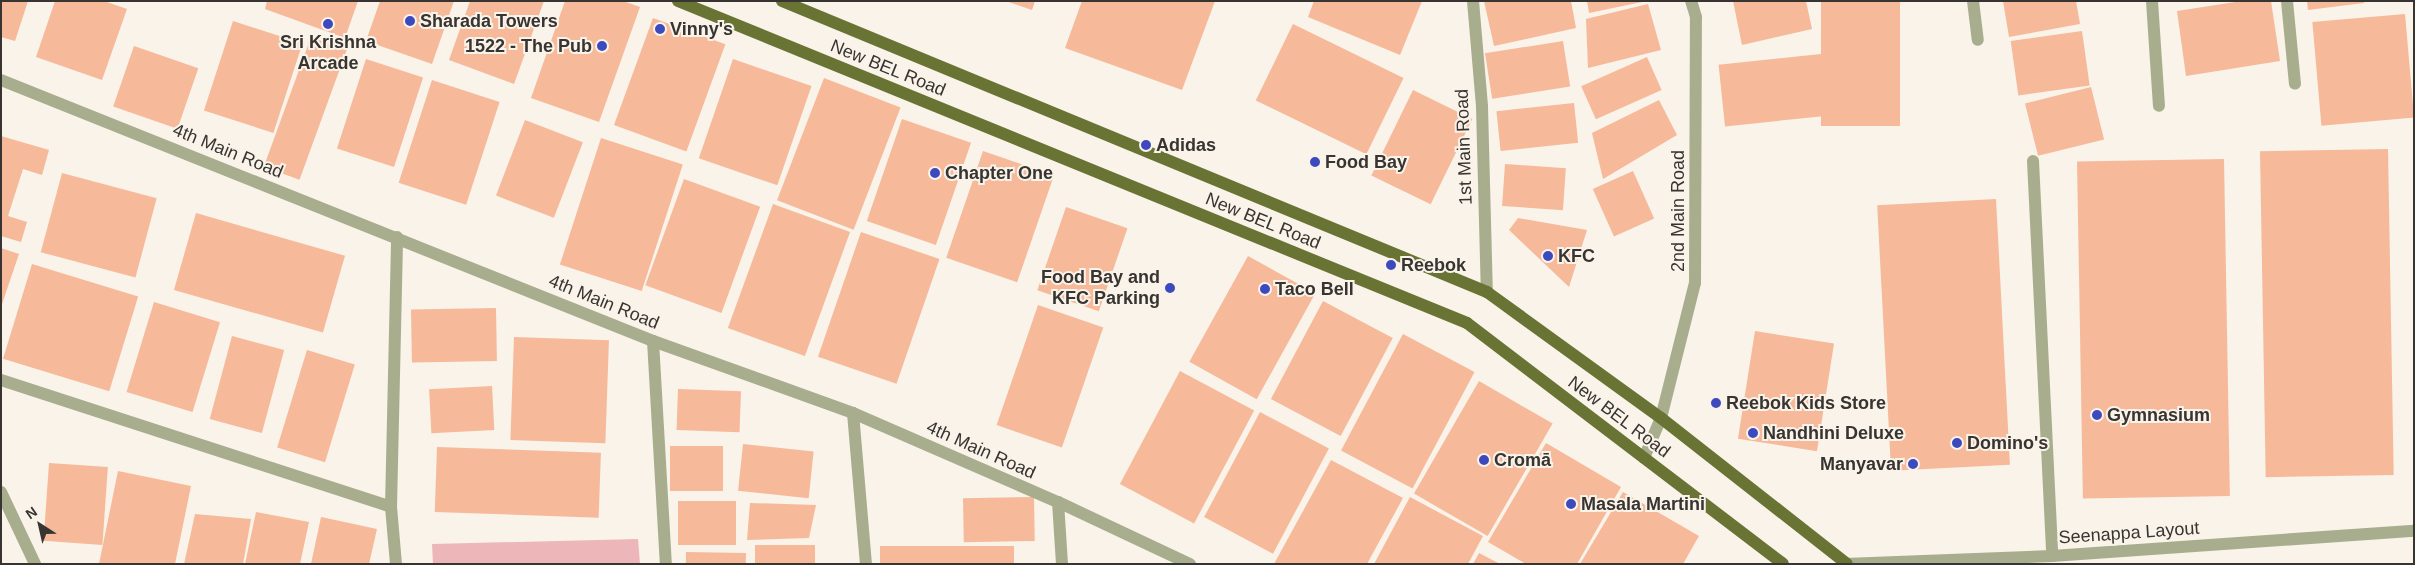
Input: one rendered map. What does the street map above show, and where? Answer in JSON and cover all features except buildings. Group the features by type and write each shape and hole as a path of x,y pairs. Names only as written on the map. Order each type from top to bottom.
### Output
{"main road":[{"name":"New BEL Road","path":"678,1 1467,323 1783,564"},
{"name":"New BEL Road","path":"782,1 1487,292 1661,418 1846,563"}],"street":[{"name":"1st Main Road","path":"1472,1 1482,106 1487,292"},
{"name":"2nd Main Road","path":"1644,458 1661,418 1695,283 1696,16 1691,1"},
{"path":"1973,1 1978,40"},
{"path":"2152,1 2159,106"},
{"path":"2287,1 2295,84"},
{"name":"4th Main Road","path":"1,80 653,341 853,413 1058,502 1190,564"},
{"path":"2033,161 2052,556"},
{"path":"396,564 391,507 397,237"},
{"path":"653,341 666,564"},
{"path":"1,380 391,507"},
{"path":"853,413 866,564"},
{"path":"1,492 35,564"},
{"path":"1058,502 1062,564"},
{"name":"Seenappa Layout","path":"1846,563 2052,556 2414,531"}],"shaded area":[{"path":"638,539 640,564 433,564 432,544"}],"place":[{"name":"Sharada Towers","path":"410,21"},
{"name":"Sri Krishna Arcade","path":"328,24"},
{"name":"Vinny's","path":"660,29"},
{"name":"1522 - The Pub","path":"602,46"},
{"name":"Adidas","path":"1146,145"},
{"name":"Food Bay","path":"1315,162"},
{"name":"Chapter One","path":"935,173"},
{"name":"KFC","path":"1548,256"},
{"name":"Reebok","path":"1391,265"},
{"name":"Food Bay and KFC Parking","path":"1170,288"},
{"name":"Taco Bell","path":"1265,289"},
{"name":"Reebok Kids Store","path":"1716,403"},
{"name":"Gymnasium","path":"2097,415"},
{"name":"Nandhini Deluxe","path":"1753,433"},
{"name":"Domino's","path":"1957,443"},
{"name":"Cromā","path":"1484,460"},
{"name":"Manyavar","path":"1913,464"},
{"name":"Masala Martini","path":"1571,504"}]}
